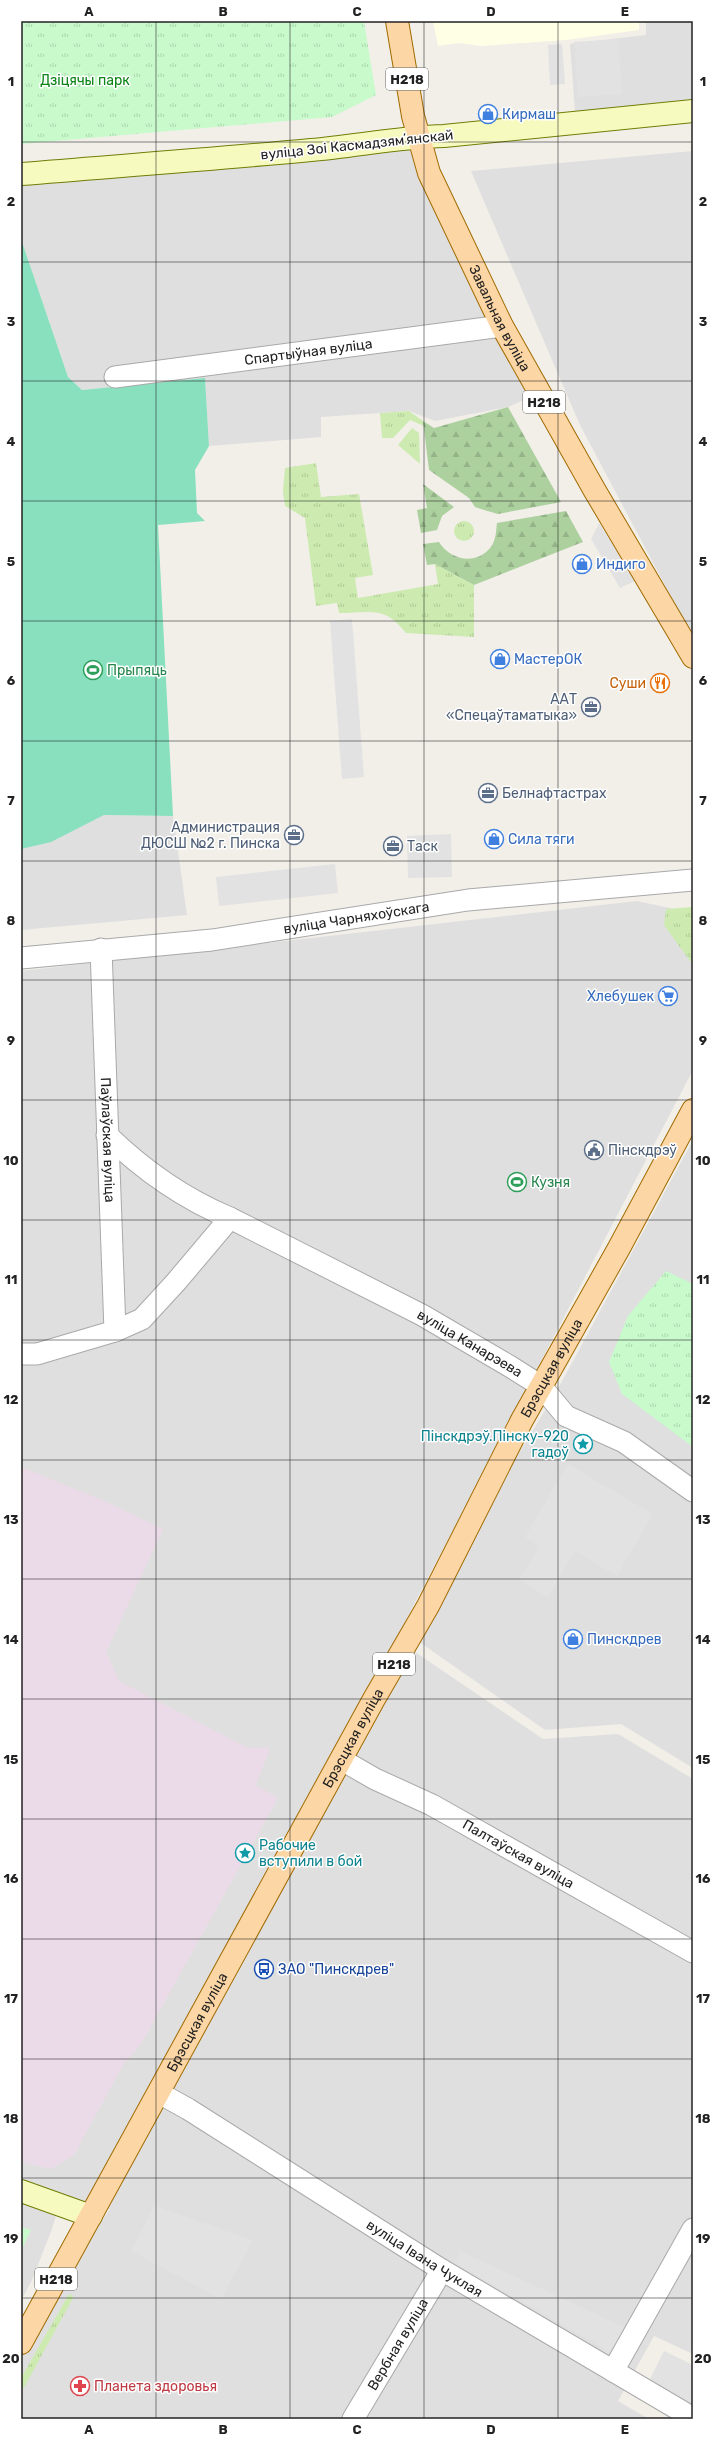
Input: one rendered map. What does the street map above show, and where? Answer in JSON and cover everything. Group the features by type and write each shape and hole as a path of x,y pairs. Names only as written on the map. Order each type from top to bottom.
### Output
{"main road":[{"name":"Завальная вуліца","path":"397,21 413,116 428,173 502,326 595,491 693,657"},
{"name":"вуліца Зоі Касмадзямʼянскай","path":"21,174 311,150 388,142 419,136 460,134 693,111"},
{"name":"Брэсцкая вуліца","path":"21,2343 342,1760 374,1699 428,1606 478,1504 541,1386 619,1248 693,1110"},
{"path":"21,2191 90,2216"}],"street":[{"name":"Спартыўная вуліца","path":"115,377 502,326"},
{"name":"вуліца Чарняхоўскага","path":"21,958 101,949 212,940 468,900 693,880"},
{"name":"Паўлаўская вуліца","path":"101,949 115,1331"},
{"name":"вуліца Канарэева","path":"107,1135 136,1163 157,1180 206,1208 230,1218 422,1316 541,1386 566,1416 624,1442 693,1491"},
{"path":"21,1354 37,1354 115,1331 142,1319 176,1282 230,1218"},
{"name":"Палтаўская вуліца","path":"342,1760 375,1779 432,1805 693,1952"},
{"name":"вуліца Івана Чуклая","path":"159,2093 188,2109 442,2270 693,2418"},
{"path":"613,2371 693,2229"},
{"name":"Вербная вуліца","path":"353,2419 442,2270"}],"shaded area":[{"path":"433,21 639,21 639,30 566,40 481,46 459,43 438,46"},
{"path":"646,21 693,21 693,99 575,112 570,44 646,35"},
{"path":"618,39 622,94 578,97 574,42"},
{"path":"562,44 565,84 550,85 548,45"},
{"path":"416,144 535,395 508,407 435,421 409,411 321,417 321,437 209,446 205,378 82,390 68,377 21,239 21,184"},
{"path":"693,151 693,638 580,425 471,171"},
{"path":"599,523 635,581 620,588 591,539"},
{"path":"352,619 364,777 342,779 330,621"},
{"path":"104,815 173,816 187,915 21,930 21,849"},
{"path":"451,834 452,877 408,878 407,836"},
{"path":"335,864 338,893 219,906 216,877"},
{"path":"637,901 693,913 693,1070 396,1639 543,1739 618,1734 693,1779 693,2354 654,2336 618,2401 649,2419 21,2419 21,2359 75,2261 110,2209 61,2198 52,2229 32,2280 21,2301 21,971"},
{"path":"693,1140 693,1768 621,1724 545,1730 408,1634 555,1394"},
{"path":"568,1464 653,1514 617,1576 575,1551 548,1597 519,1580 539,1546 525,1537"},
{"path":"21,1467 102,1500 163,1529 106,1652 119,1681 248,1748 270,1748 256,1785 278,1798 141,2044 123,2065 74,2155 51,2169 21,2162"},
{"path":"154,2206 253,2240 221,2299 131,2251"},
{"path":"460,2251 628,2329 612,2353 455,2263"},
{"path":"664,2351 693,2365 693,2409 647,2385"}],"green space":[{"name":"Дзіцячы парк","path":"21,21 364,21 376,95 332,117 21,144"},
{"name":"Прыпяць","path":"21,239 68,377 82,390 205,378 209,446 195,470 197,513 205,521 158,525 173,816 104,815 51,842 21,849"},
{"path":"508,407 561,502 498,514 475,507 469,498 429,470 423,421 434,428"},
{"path":"409,411 423,421 424,426 410,420 393,438 382,438 380,413"},
{"path":"412,428 419,433 420,464 398,445"},
{"path":"316,463 321,497 359,494 373,575 355,578 358,598 438,584 435,564 474,585 474,637 406,633 398,624 384,614 376,612 339,613 337,603 316,606 305,518 285,506 283,490 285,468"},
{"path":"423,484 454,507 442,516 437,530 421,533 417,510 427,508"},
{"path":"566,511 583,542 474,585 435,564 427,565 423,544 439,542 456,557 471,559 485,553 491,547 495,538 497,523"},
{"path":"460,521 468,521 474,527 474,535 468,541 460,541 454,535 454,527"},
{"path":"693,907 693,965 664,925 666,909"},
{"path":"666,1271 693,1284 693,1447 622,1394 609,1362 628,1316"},
{"path":"21,2227 31,2230 21,2251"},
{"path":"69,2294 73,2296 73,2298 21,2393 21,2378"}],"place":[{"name":"Кирмаш","path":"488,114"},
{"name":"Индиго","path":"582,564"},
{"name":"МастерОК","path":"500,659"},
{"name":"Прыпяць","path":"93,670"},
{"name":"Суши","path":"660,683"},
{"name":"ААТ «Спецаўтаматыка»","path":"591,707"},
{"name":"Белнафтастрах","path":"488,793"},
{"name":"Администрация ДЮСШ №2 г. Пинска","path":"294,835"},
{"name":"Сила тяги","path":"494,839"},
{"name":"Таск","path":"393,846"},
{"name":"Хлебушек","path":"668,996"},
{"name":"Пінскдрэў","path":"594,1150"},
{"name":"Кузня","path":"517,1182"},
{"name":"Пінскдрэў.Пінску-920 гадоў","path":"583,1444"},
{"name":"Пинскдрев","path":"573,1639"},
{"name":"Рабочие вступили в бой","path":"245,1853"},
{"name":"ЗАО \"Пинскдрев\"","path":"264,1969"},
{"name":"Планета здоровья","path":"80,2386"}]}
